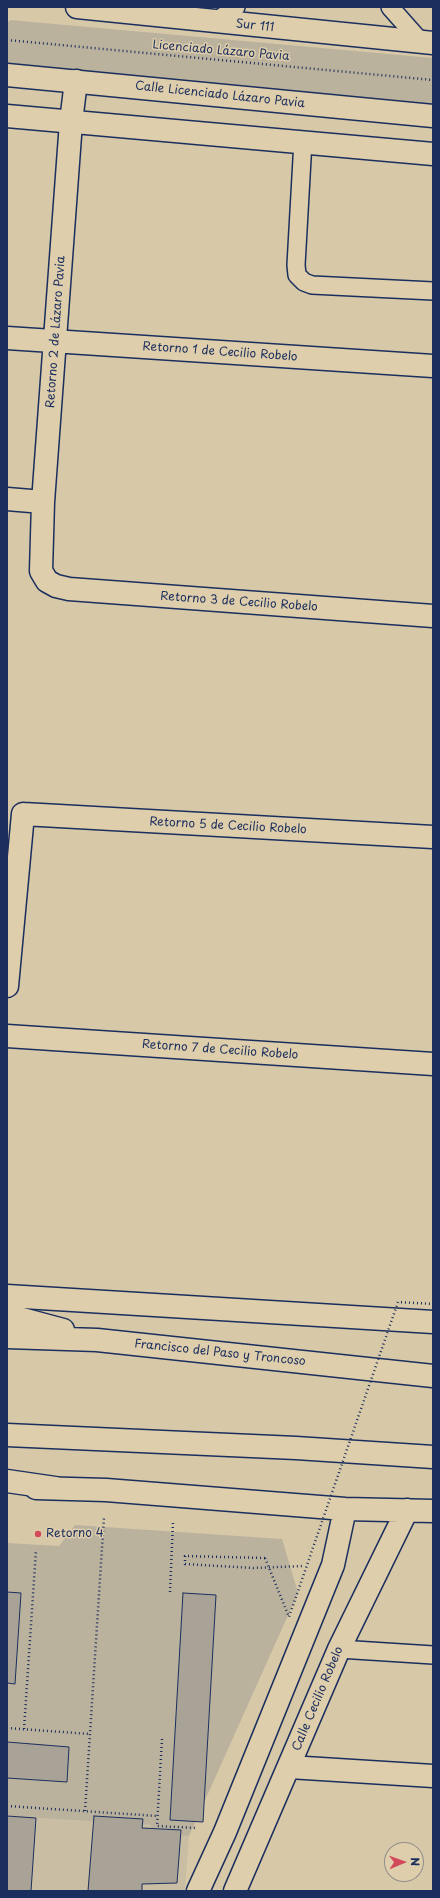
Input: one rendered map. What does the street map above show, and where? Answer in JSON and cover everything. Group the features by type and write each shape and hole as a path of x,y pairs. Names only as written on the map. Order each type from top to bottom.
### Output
{"main road":[{"name":"Sur 111","path":"77,7 427,43"},
{"name":"Calle Licenciado Lázaro Pavia","path":"7,75 433,116"},
{"name":"Retorno 2 de Lázaro Pavia","path":"47,581 41,571 43,502 71,122 76,81"},
{"path":"7,116 303,141 433,154"},
{"name":"Retorno 1 de Cecilio Robelo","path":"7,338 433,366"},
{"path":"7,499 43,502"},
{"name":"Retorno 3 de Cecilio Robelo","path":"47,581 56,586 69,589 433,616"},
{"path":"7,836 23,814"},
{"path":"7,986 23,814"},
{"name":"Retorno 5 de Cecilio Robelo","path":"23,814 433,837"},
{"name":"Retorno 7 de Cecilio Robelo","path":"7,1036 433,1064"},
{"path":"7,1296 433,1322"},
{"path":"7,1315 96,1340"},
{"name":"Francisco del Paso y Troncoso","path":"7,1337 96,1340 433,1376"},
{"path":"7,1435 289,1448 433,1457"},
{"path":"7,1481 55,1488"},
{"path":"7,1489 55,1488 106,1490 345,1509 433,1511"},
{"path":"198,1891 225,1832 333,1565 345,1509"},
{"name":"Calle Cecilio Robelo","path":"235,1891 339,1649 407,1510"},
{"path":"289,1767 433,1776"}],"lane":[{"path":"215,22 236,7"},
{"path":"390,7 427,43"},
{"path":"303,141 296,265 297,275 304,282 312,285 433,291"},
{"path":"339,1649 433,1655"}],"path":[{"name":"Licenciado Lázaro Pavia","path":"7,40 433,80"},
{"path":"333,1565 253,1568 185,1564 185,1556 266,1558 290,1617 398,1302 433,1304"},
{"path":"85,1811 106,1490"},
{"path":"170,1592 175,1496"},
{"path":"24,1729 36,1550"},
{"path":"7,1728 90,1734"},
{"path":"162,1739 157,1826 225,1832"},
{"path":"7,1806 158,1816"}],"shaded area":[{"path":"10,20 433,58 433,105 8,66 7,23"},
{"path":"75,1525 282,1539 298,1593 189,1836 151,1834 151,1825 7,1816 7,1543 59,1546"},
{"path":"7,1816 151,1825 151,1834 189,1836 185,1891 7,1891"}],"building":[{"path":"7,1592 21,1593 15,1684 7,1683"},
{"path":"183,1593 216,1595 203,1822 170,1820"},
{"path":"7,1742 69,1747 67,1782 7,1778"},
{"path":"7,1816 36,1818 31,1891 7,1891"},
{"path":"94,1816 143,1819 142,1828 181,1830 177,1883 142,1884 142,1891 88,1891"}],"place":[{"name":"Retorno 4","path":"38,1534"}]}
